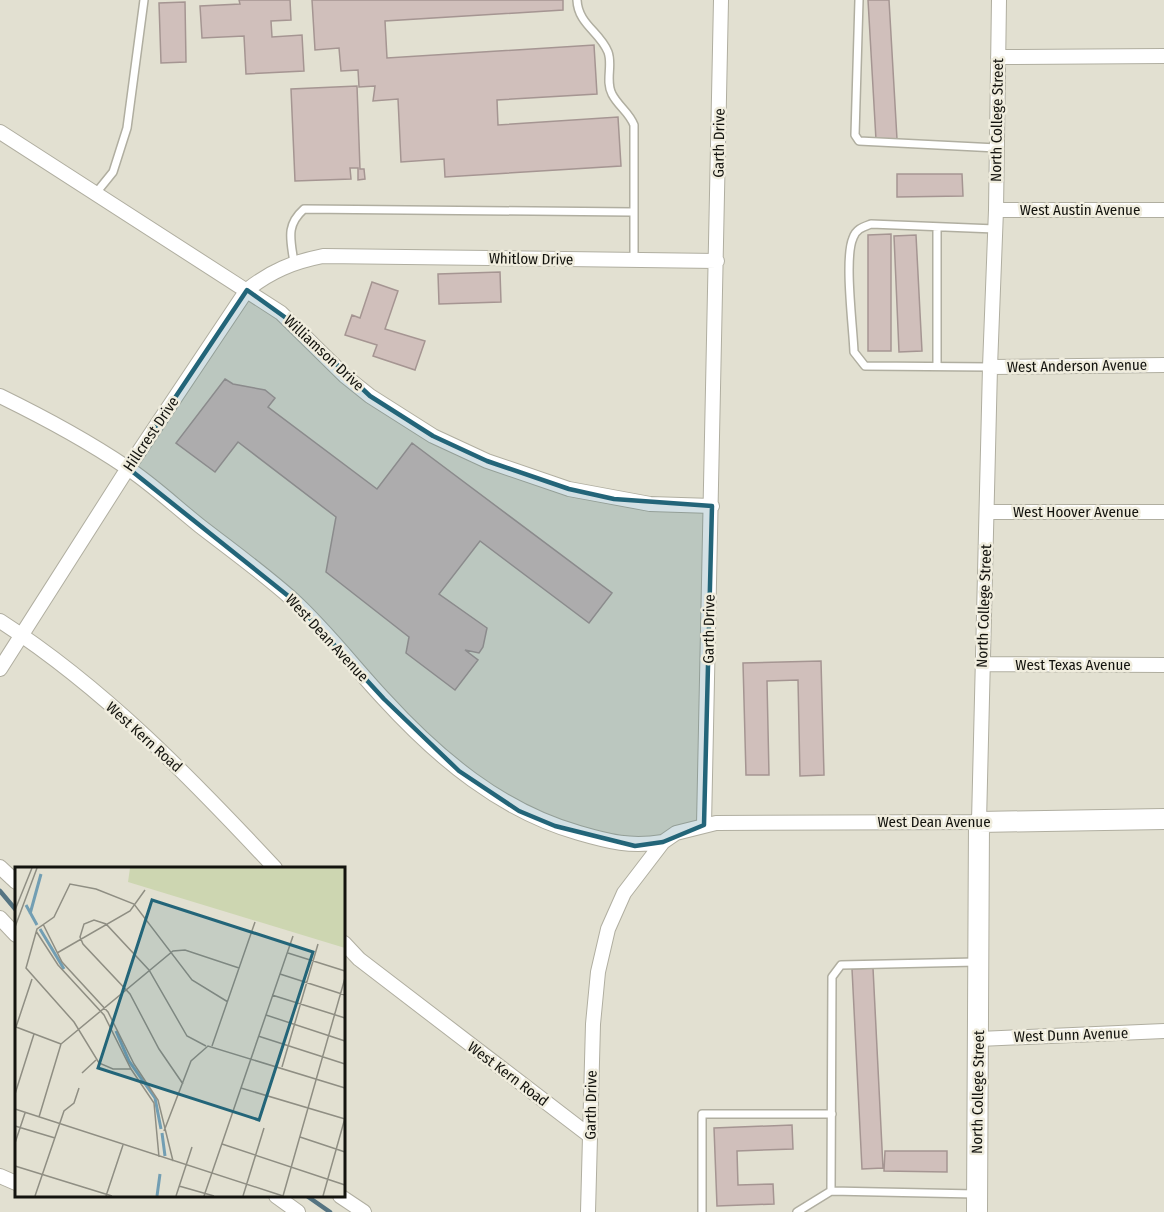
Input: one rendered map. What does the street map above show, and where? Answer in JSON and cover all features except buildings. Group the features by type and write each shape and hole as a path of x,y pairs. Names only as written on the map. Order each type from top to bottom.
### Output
{"street":[{"name":"Garth Drive","path":"588,1212 590,1084 597,982 608,929 624,893 663,842 676,833 704,825 721,0"},
{"name":"North College Street","path":"977,1203 982,664 996,210 999,0"},
{"path":"998,57 1164,56"},
{"name":"Williamson Drive","path":"0,132 247,290 293,323 345,376 370,396 433,436 487,461 569,489 650,504 712,506"},
{"name":"West Austin Avenue","path":"996,210 1164,210"},
{"name":"Hillcrest Drive","path":"0,669 128,468 247,290 268,273 294,263 323,256 344,257"},
{"name":"Whitlow Drive","path":"344,257 717,261"},
{"name":"West Anderson Avenue","path":"990,367 1164,365"},
{"name":"West Dean Avenue","path":"0,396 49,420 128,468 292,599 328,635 391,706 459,771 519,811 555,826 635,846 663,842"},
{"name":"West Hoover Avenue","path":"988,512 1164,512"},
{"name":"West Kern Road","path":"0,621 65,668 178,765 274,867"},
{"name":"West Texas Avenue","path":"982,664 1164,665"},
{"name":"West Dean Avenue","path":"704,825 785,821 980,822 1164,819"},
{"path":"0,867 15,881"},
{"path":"0,918 15,934"},
{"name":"West Kern Road","path":"345,944 359,959 590,1136"},
{"name":"West Dunn Avenue","path":"979,1039 1164,1031"},
{"path":"0,1176 15,1183"},
{"path":"277,1197 298,1212"},
{"path":"342,1197 364,1212"}],"lane":[{"path":"96,193 113,172 127,128 144,0"},
{"path":"577,0 577,8 585,23 608,51 612,94 630,115 634,125 632,212 634,260"},
{"path":"859,0 855,135 859,141 997,148"},
{"path":"294,263 290,231 294,218 304,209 319,207 632,212"},
{"path":"990,367 865,366 854,352 850,256 852,238 858,229 871,224 995,228"},
{"path":"937,226 937,366"},
{"path":"831,1191 832,977 841,965 979,962"},
{"path":"702,1212 702,1114 832,1114"},
{"path":"797,1212 831,1191 977,1203"}],"highlighted area":[{"path":"247,290 293,323 370,396 433,436 487,461 569,489 614,499 712,506 704,825 663,842 635,846 555,826 519,811 459,771 384,699 292,599 128,468"}],"waterway":[{"path":"0,891 15,909"},
{"path":"308,1197 330,1212"}]}
